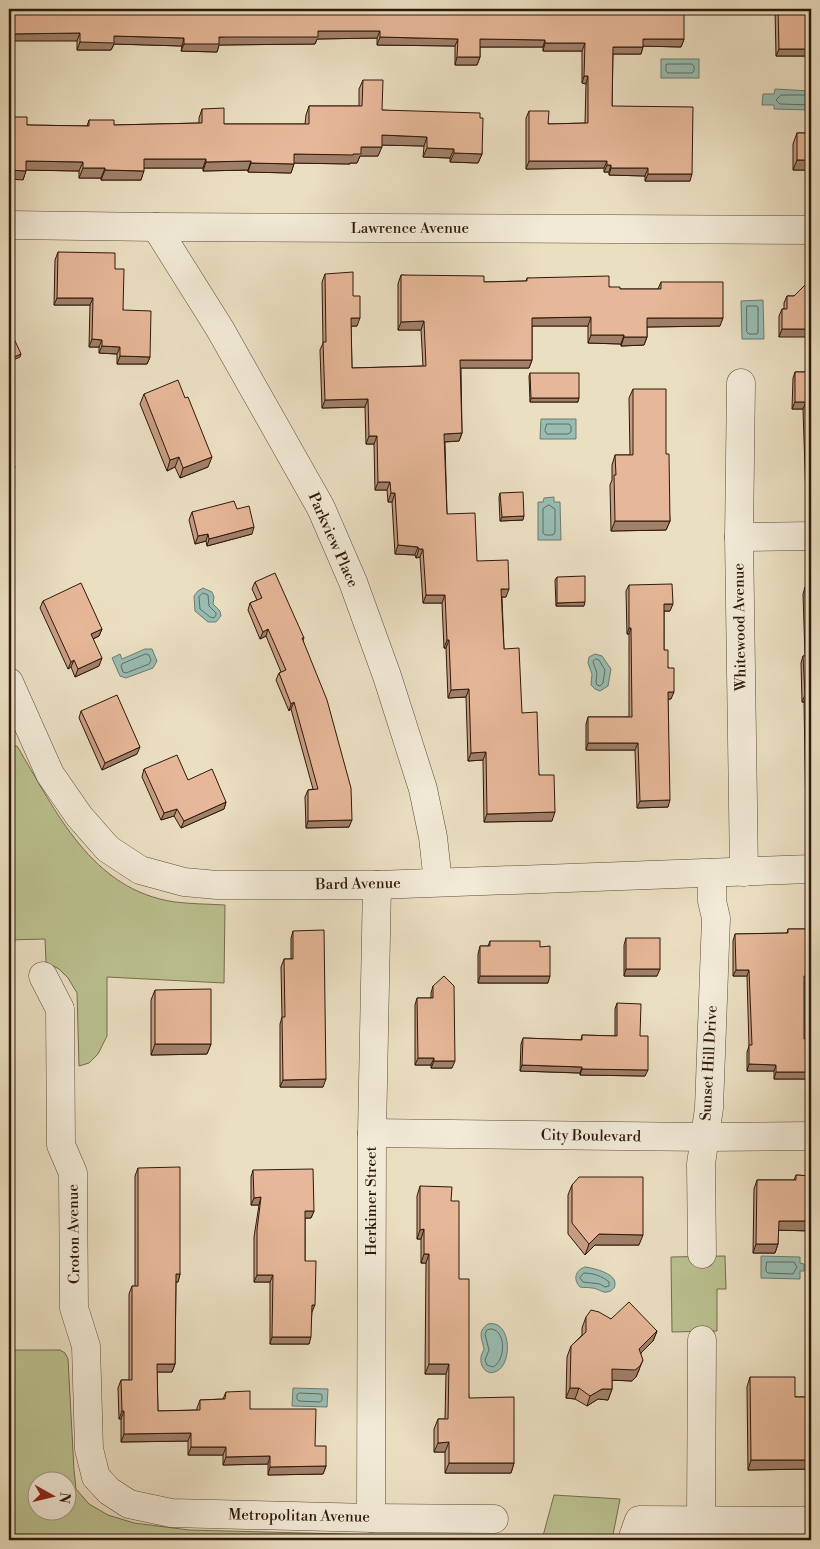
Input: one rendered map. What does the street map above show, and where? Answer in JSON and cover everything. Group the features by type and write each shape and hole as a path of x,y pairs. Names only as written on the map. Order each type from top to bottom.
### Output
{"street":[{"name":"Lawrence Avenue","path":"9,225 811,230"},
{"name":"Parkview Place","path":"156,227 220,330 321,508 353,582 387,676 423,789 438,882"},
{"name":"Whitewood Avenue","path":"741,383 739,536 744,872"},
{"path":"739,536 811,536"},
{"name":"Bard Avenue","path":"9,682 50,774 79,816 108,849 140,870 184,882 217,885 377,885 811,869"},
{"name":"Sunset Hill Drive","path":"702,1254 701,1164 709,1108 716,918 712,901 712,873"},
{"name":"Herkimer Street","path":"371,1518 372,1133 377,885"},
{"name":"Croton Avenue","path":"43,976 60,1009 61,1145 73,1173 74,1308 86,1346 89,1449 96,1477 108,1491"},
{"name":"City Boulevard","path":"372,1133 705,1137 811,1136"},
{"path":"702,1340 702,1520"},
{"name":"Metropolitan Avenue","path":"108,1491 129,1504 171,1513 494,1519"},
{"path":"636,1530 702,1520 811,1521"}],"green space":[{"path":"9,746 17,746 46,796 79,844 98,865 120,882 146,895 175,902 225,905 224,983 107,977 107,1036 98,1054 89,1063 79,1066 77,993 68,978 59,969 46,962 45,939 9,940"},
{"path":"725,1256 726,1289 717,1289 717,1331 672,1332 671,1257"},
{"path":"9,1350 60,1350 65,1353 68,1359 74,1472 28,1472 28,1522 78,1522 78,1491 89,1504 108,1515 134,1523 189,1530 497,1538 543,1536 554,1495 620,1499 612,1540 9,1540"}],"water":[{"path":"661,59 699,59 699,78 661,78"},
{"path":"775,89 811,91 811,110 774,109 774,105 762,105 763,94 774,94"},
{"path":"763,300 764,339 742,339 741,301"},
{"path":"541,419 576,419 576,439 540,439"},
{"path":"554,497 554,502 560,502 561,540 538,540 538,502 543,502 544,498"},
{"path":"203,588 212,592 214,597 213,604 220,611 221,616 216,622 208,622 195,611 194,596"},
{"path":"145,649 152,649 157,661 153,668 126,678 120,676 112,658 120,654 122,659"},
{"path":"595,654 602,656 611,669 608,686 600,691 591,685 592,674 588,663 589,657"},
{"path":"761,1256 800,1257 800,1263 804,1264 804,1271 800,1271 800,1279 761,1278"},
{"path":"585,1267 600,1270 610,1275 614,1279 614,1288 605,1292 594,1288 580,1287 576,1281 576,1276 579,1270"},
{"path":"488,1324 496,1324 501,1328 507,1343 506,1360 497,1371 492,1373 485,1370 481,1363 484,1350 481,1333"},
{"path":"293,1388 328,1389 327,1407 292,1406"}],"building":[{"path":"9,9 684,9 684,39 643,39 643,47 613,47 612,106 693,107 692,174 648,174 648,168 611,168 611,165 607,165 607,161 529,161 529,111 549,111 548,124 588,123 588,76 584,76 585,43 545,43 545,40 480,39 480,57 457,57 458,39 380,37 380,31 318,31 318,37 219,37 219,44 184,44 184,38 114,36 114,43 80,42 80,33 9,34"},
{"path":"778,9 811,9 811,49 779,49"},
{"path":"363,80 383,80 382,110 480,113 480,118 483,118 482,154 454,153 454,149 427,148 427,137 382,135 382,147 361,147 361,154 294,154 294,164 251,163 251,161 206,162 206,159 144,159 144,171 83,168 83,162 26,161 26,171 9,170 9,111 11,111 11,117 27,117 27,125 89,126 89,120 114,120 114,125 202,123 202,109 224,108 224,124 309,124 309,106 362,106"},
{"path":"797,133 811,133 811,160 797,160"},
{"path":"58,252 115,253 115,269 124,269 123,310 151,311 150,357 120,356 120,347 102,346 102,340 92,339 93,298 57,298"},
{"path":"353,272 353,296 360,296 360,318 351,318 352,368 426,366 424,321 401,322 401,275 484,276 484,282 527,281 527,278 609,276 609,287 620,287 620,289 661,289 661,282 723,282 723,318 647,318 647,337 624,337 624,335 591,335 591,317 532,318 532,360 460,360 462,433 444,434 447,514 475,513 477,561 508,560 509,589 501,589 504,649 519,648 522,713 537,712 539,775 554,775 555,812 487,814 486,752 471,753 469,689 451,690 445,595 426,595 423,549 398,545 395,493 391,493 390,482 378,482 377,436 369,436 368,399 325,400 323,342 326,342 325,274"},
{"path":"811,279 811,329 782,329 782,309 787,309 787,296 794,296"},
{"path":"9,330 21,354 9,359"},
{"path":"795,372 811,372 811,493 808,493 806,402 795,402"},
{"path":"530,373 579,373 579,398 531,398"},
{"path":"178,380 185,398 188,397 212,457 183,468 179,457 170,460 144,394"},
{"path":"633,389 666,389 666,454 669,454 670,521 615,521 615,455 633,455"},
{"path":"9,454 15,467 9,470"},
{"path":"523,492 524,516 502,517 500,493"},
{"path":"234,501 237,509 249,506 254,527 209,539 208,534 198,536 192,512"},
{"path":"275,573 304,638 302,638 327,700 351,788 352,820 308,821 308,790 318,789 294,702 291,704 279,673 286,670 268,629 263,632 250,603 262,598 255,582"},
{"path":"585,576 585,602 557,603 557,577"},
{"path":"809,577 811,577 811,812 809,812 807,695 805,695 803,656 807,656 805,587 809,587"},
{"path":"81,583 102,629 91,634 102,658 78,669 74,660 71,662 43,601"},
{"path":"672,584 673,604 664,604 664,650 668,650 668,668 674,668 674,692 668,692 670,800 640,801 638,743 588,743 588,717 632,717 629,585"},
{"path":"117,695 140,747 105,763 81,711"},
{"path":"177,755 188,780 212,769 226,802 184,821 177,809 164,813 144,769"},
{"path":"788,929 811,929 811,976 804,976 804,1039 811,1039 811,1072 776,1072 776,1065 749,1064 749,1045 752,1045 749,970 736,970 735,934 788,933"},
{"path":"324,930 326,1079 283,1080 282,1017 285,1017 284,959 293,959 293,931"},
{"path":"626,938 660,938 660,969 626,969"},
{"path":"490,941 540,941 540,947 550,946 550,976 480,976 480,946 490,946"},
{"path":"444,976 454,986 455,1061 434,1061 434,1058 418,1058 417,998 433,998 433,986"},
{"path":"211,989 211,1044 155,1044 155,990"},
{"path":"617,1003 641,1004 640,1036 648,1036 648,1070 582,1069 582,1067 522,1065 523,1038 582,1040 582,1035 617,1036"},
{"path":"9,1135 10,1199 9,1199"},
{"path":"180,1167 180,1274 176,1274 175,1364 157,1364 158,1411 200,1410 200,1400 225,1399 226,1392 250,1391 250,1409 316,1409 315,1446 326,1446 326,1466 270,1467 270,1456 226,1457 226,1447 191,1447 191,1433 124,1434 121,1380 132,1380 132,1286 138,1286 138,1168"},
{"path":"313,1169 314,1211 305,1211 305,1261 316,1261 315,1305 312,1305 311,1337 272,1337 273,1275 257,1275 257,1230 261,1197 254,1198 253,1170"},
{"path":"796,1175 811,1176 811,1221 779,1221 778,1244 756,1244 757,1180 796,1180"},
{"path":"579,1177 643,1177 643,1235 599,1234 589,1244 572,1223 572,1185"},
{"path":"420,1186 452,1187 451,1201 459,1201 459,1279 469,1279 469,1398 514,1397 514,1463 449,1463 449,1442 438,1443 438,1419 448,1419 449,1364 429,1364 429,1254 424,1254 424,1229 420,1230"},
{"path":"629,1302 657,1331 639,1349 643,1360 640,1366 635,1370 612,1369 612,1389 602,1389 590,1396 579,1388 570,1388 571,1346 586,1332 586,1317 591,1310 611,1319"},
{"path":"750,1377 795,1377 795,1397 811,1397 811,1460 751,1460"}]}
